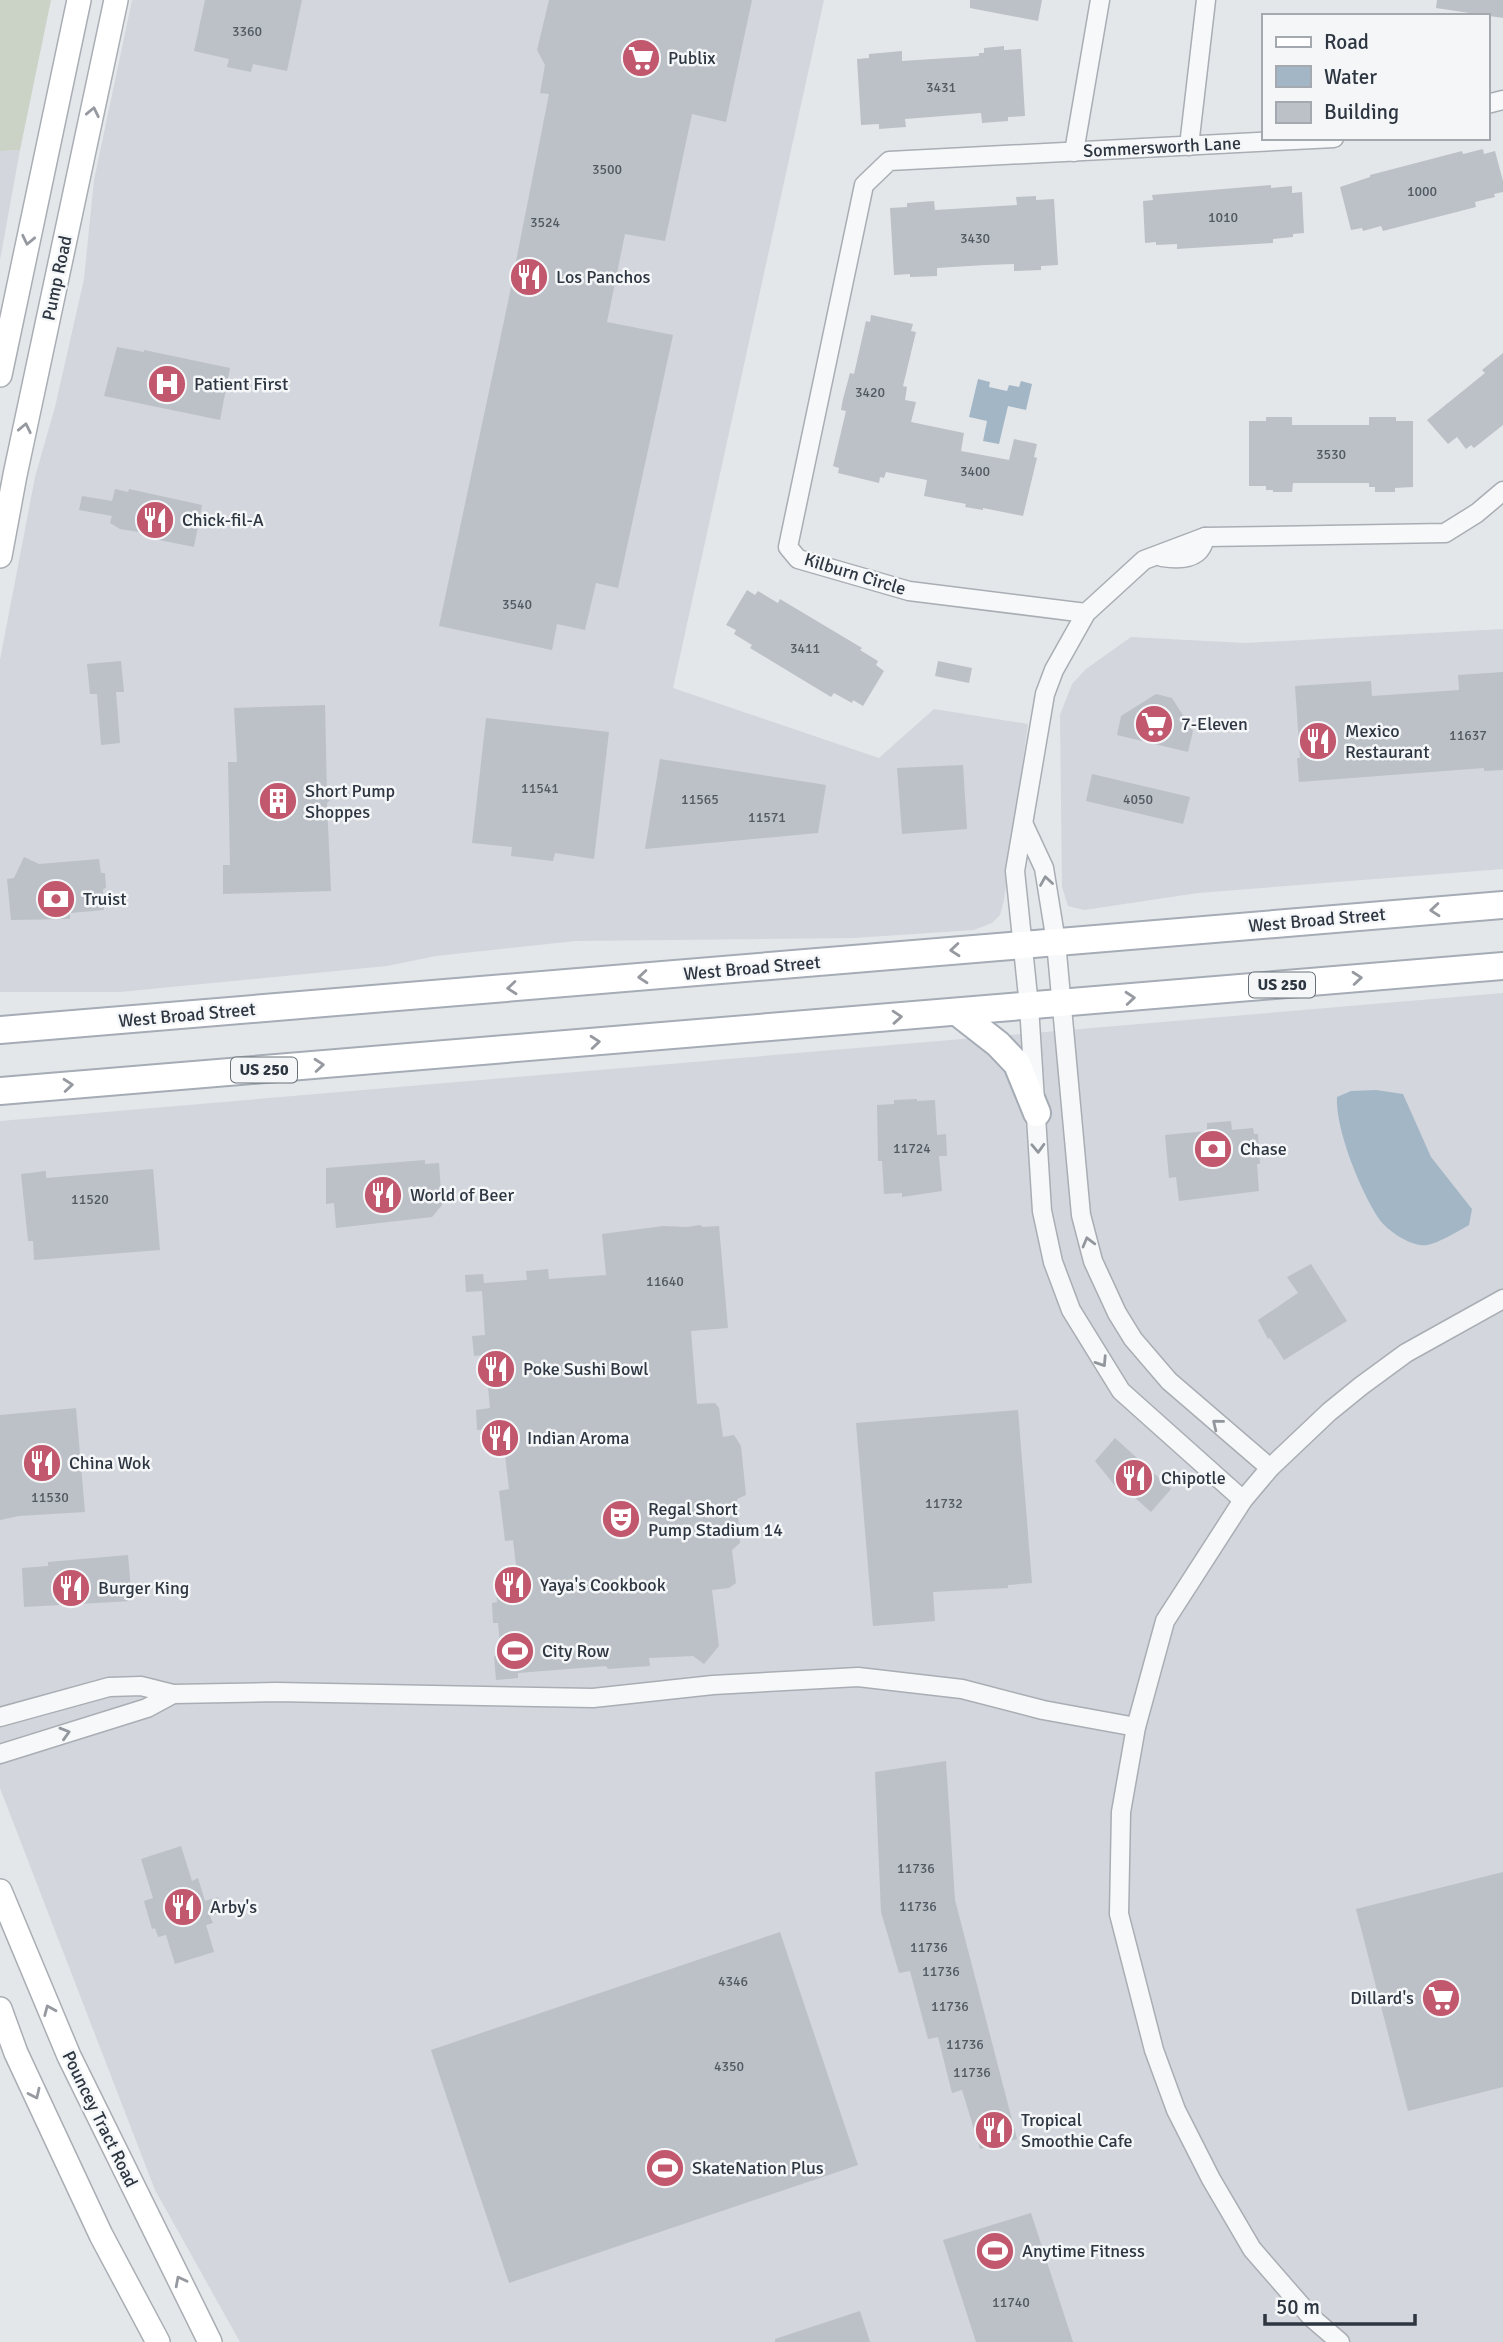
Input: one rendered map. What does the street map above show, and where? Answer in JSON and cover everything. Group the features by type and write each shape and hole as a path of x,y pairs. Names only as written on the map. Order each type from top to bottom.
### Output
{"main road":[{"name":"Pump Road","path":"0,375 79,0"},
{"name":"Pump Road","path":"0,556 116,0"},
{"name":"West Broad Street","path":"0,1030 1503,905"},
{"name":"US 250","path":"0,1091 1503,966"},
{"path":"957,1012 998,1044 1017,1064 1037,1113"},
{"name":"Pouncey Tract Road","path":"0,1891 69,2056 210,2342"},
{"path":"0,2008 16,2053 101,2235 158,2342"}],"street":[{"path":"1074,152 1100,0"},
{"path":"1189,146 1206,0"},
{"name":"Sommersworth Lane","path":"1074,152 1298,140"},
{"name":"Kilburn Circle","path":"1074,152 890,161 864,185 788,547 798,559 909,591 1086,613"},
{"path":"1243,1500 1121,1391 1071,1310 1052,1262 1042,1211 1029,1006 1016,871 1045,694 1054,670 1086,613 1144,560 1155,556 1188,558 1195,555 1203,545 1205,537 1446,533 1503,491"},
{"path":"1024,825 1044,867 1056,942 1082,1215 1093,1261 1133,1339 1169,1381 1270,1468"},
{"path":"1340,2342 1312,2318 1252,2249 1175,2110 1154,2050 1119,1914 1121,1812 1136,1727 1165,1620 1243,1500 1270,1468 1329,1412 1406,1353 1503,1299"},
{"path":"0,1717 109,1687 141,1686 173,1694 276,1692 593,1698 713,1685 858,1676 962,1689 1043,1710 1136,1727"},
{"path":"0,1754 148,1708 173,1694"}],"shaded area":[{"path":"0,0 51,0 20,150 0,151"},
{"path":"132,0 824,0 673,688 879,758 934,709 1028,724 1004,900 1000,915 992,923 974,930 854,938 576,941 436,956 387,966 120,992 0,992 0,660 35,477 55,407 84,279 94,180"},
{"path":"20,150 0,260 0,151"},
{"path":"1503,629 1503,869 1198,893 1084,910 1068,906 1062,887 1060,715 1072,684 1086,669 1131,637 1245,643"},
{"path":"1503,993 1503,2342 240,2342 155,2190 0,1788 0,1121"}],"water":[{"path":"978,379 990,382 989,387 1007,391 1009,385 1019,387 1021,381 1032,384 1026,410 1008,406 999,444 983,441 987,421 969,417"},
{"path":"1376,1090 1403,1094 1431,1157 1472,1209 1469,1225 1438,1242 1420,1245 1409,1242 1387,1227 1379,1219 1350,1160 1340,1126 1337,1097 1351,1091"}],"building":[{"path":"205,0 302,0 287,71 253,64 251,72 227,67 229,59 194,51"},
{"path":"549,0 752,0 726,122 692,114 665,241 625,234 607,322 673,335 618,588 596,583 585,630 557,624 552,650 439,626 549,94 540,93 545,65 537,50"},
{"path":"970,0 1042,0 1038,21 970,8"},
{"path":"1437,0 1503,0 1503,18 1489,14 1436,8"},
{"path":"1004,46 1004,50 1021,49 1025,116 1008,117 1008,121 982,123 981,113 905,119 906,127 879,129 879,124 861,125 857,59 869,58 869,54 902,51 902,61 979,56 979,53 984,53 984,48"},
{"path":"1483,149 1484,154 1495,151 1503,181 1503,192 1494,194 1495,197 1475,202 1476,207 1383,231 1381,226 1363,231 1362,228 1351,230 1340,187 1370,175 1462,151 1463,154"},
{"path":"1271,185 1271,188 1292,186 1292,193 1302,192 1304,233 1273,239 1273,243 1177,249 1177,244 1145,243 1143,201 1153,200 1152,195"},
{"path":"1036,196 1036,200 1054,199 1058,265 1041,266 1041,270 1014,271 1014,264 985,265 937,268 937,276 894,275 890,208 907,207 907,203 934,201 935,210 1017,205 1016,197"},
{"path":"871,315 913,324 911,331 916,332 903,386 907,387 905,400 916,402 911,422 964,433 961,451 1009,460 1014,439 1037,444 1034,457 1037,458 1023,516 965,507 966,504 924,496 927,480 886,472 884,478 880,477 879,483 838,473 839,468 833,466 846,411 841,410 843,399 850,373 854,374 866,321 870,322"},
{"name":"Patient First","path":"117,347 230,368 220,420 104,396"},
{"path":"1503,353 1503,425 1474,448 1471,445 1466,449 1457,437 1448,444 1427,420 1485,373 1482,370"},
{"path":"1266,417 1292,417 1292,425 1369,425 1369,417 1396,417 1396,421 1413,421 1413,487 1395,488 1395,492 1375,492 1375,487 1369,487 1369,483 1293,483 1292,492 1273,492 1266,490 1266,486 1249,486 1249,421 1266,421"},
{"name":"Chick-fil-A","path":"115,489 128,492 129,489 202,505 194,547 144,537 145,533 120,529 110,523 112,516 79,510 82,496 112,501"},
{"path":"747,590 755,595 758,591 778,603 780,599 862,648 860,650 878,661 876,665 884,671 863,706 834,693 831,697 750,648 752,645 734,634 736,630 726,625"},
{"path":"121,661 124,692 116,692 120,743 101,745 97,694 90,694 87,664"},
{"path":"938,661 972,668 969,683 935,676"},
{"path":"1503,672 1503,770 1484,771 1484,768 1299,782 1295,686 1371,681 1372,696 1459,690 1458,675"},
{"name":"7-Eleven","path":"1156,694 1172,698 1193,731 1188,752 1117,735 1121,716"},
{"name":"Short Pump Shoppes","path":"325,705 327,793 332,798 327,803 331,891 223,894 223,865 230,865 228,762 237,762 234,708"},
{"path":"486,718 609,732 594,859 555,853 553,861 511,856 512,847 472,843"},
{"path":"660,759 826,785 818,833 645,849"},
{"path":"963,765 967,829 902,834 897,768"},
{"path":"1092,774 1190,797 1183,824 1086,801"},
{"name":"Truist","path":"24,857 39,864 99,859 101,873 105,873 104,910 70,913 70,919 11,920 7,879 14,878"},
{"path":"894,1100 935,1100 937,1135 946,1134 947,1156 939,1156 942,1191 902,1197 902,1193 884,1194 882,1161 878,1161 877,1105 894,1104"},
{"name":"Chase","path":"1231,1121 1232,1130 1253,1128 1254,1134 1258,1134 1259,1191 1179,1201 1176,1177 1169,1178 1165,1135 1207,1131 1207,1123"},
{"name":"World of Beer","path":"425,1160 425,1164 439,1163 442,1205 432,1217 336,1228 334,1203 326,1204 326,1168"},
{"path":"153,1169 160,1250 34,1260 33,1241 28,1241 21,1174 46,1171 46,1178"},
{"path":"663,1226 719,1226 728,1328 691,1331 697,1404 715,1403 719,1408 723,1437 734,1435 741,1446 746,1495 737,1499 740,1543 732,1550 736,1583 729,1588 712,1590 719,1646 704,1664 693,1656 649,1658 650,1666 608,1669 606,1666 518,1673 518,1678 496,1680 494,1656 501,1656 498,1623 493,1623 492,1603 497,1602 496,1585 516,1565 513,1540 505,1541 499,1491 509,1489 505,1455 491,1442 490,1429 477,1430 476,1410 490,1408 485,1355 474,1356 472,1336 485,1335 482,1291 466,1292 465,1275 483,1274 484,1283 527,1280 526,1271 548,1269 549,1279 606,1275 602,1234"},
{"path":"1311,1264 1347,1321 1284,1360 1258,1320 1298,1293 1287,1277"},
{"path":"76,1408 85,1512 19,1516 0,1520 0,1415"},
{"path":"1018,1410 1032,1583 1008,1585 1008,1588 933,1592 935,1621 873,1626 856,1423"},
{"name":"Chipotle","path":"1115,1438 1171,1489 1151,1512 1125,1489 1120,1492 1095,1461"},
{"name":"Burger King","path":"128,1555 132,1601 24,1607 22,1568 48,1566 48,1562"},
{"path":"946,1761 955,1900 1017,2139 980,2149 962,2090 952,2093 938,2037 928,2039 910,1971 899,1973 881,1912 875,1772"},
{"name":"Arby's","path":"181,1846 192,1881 198,1878 205,1901 218,1897 222,1912 210,1916 213,1923 206,1925 214,1952 175,1964 166,1935 158,1937 155,1928 152,1929 144,1901 153,1898 141,1859"},
{"name":"Dillard's","path":"1503,1872 1503,2087 1408,2111 1356,1909"},
{"path":"780,1932 858,2165 509,2283 431,2050"},
{"path":"1031,2213 1073,2342 976,2342 943,2240"},
{"path":"860,2311 870,2342 775,2342 775,2339"}],"place":[{"name":"Publix","path":"641,58"},
{"name":"Los Panchos","path":"529,277"},
{"name":"Patient First","path":"167,384"},
{"name":"Chick-fil-A","path":"155,520"},
{"name":"7-Eleven","path":"1154,724"},
{"name":"Mexico Restaurant","path":"1318,741"},
{"name":"Short Pump Shoppes","path":"278,801"},
{"name":"Truist","path":"56,899"},
{"name":"Chase","path":"1213,1149"},
{"name":"World of Beer","path":"383,1195"},
{"name":"Poke Sushi Bowl","path":"496,1369"},
{"name":"Indian Aroma","path":"500,1438"},
{"name":"China Wok","path":"42,1463"},
{"name":"Chipotle","path":"1134,1478"},
{"name":"Regal Short Pump Stadium 14","path":"621,1519"},
{"name":"Yaya's Cookbook","path":"513,1585"},
{"name":"Burger King","path":"71,1588"},
{"name":"City Row","path":"515,1651"},
{"name":"Arby's","path":"183,1907"},
{"name":"Dillard's","path":"1441,1998"},
{"name":"Tropical Smoothie Cafe","path":"994,2130"},
{"name":"SkateNation Plus","path":"665,2168"},
{"name":"Anytime Fitness","path":"995,2251"}]}
